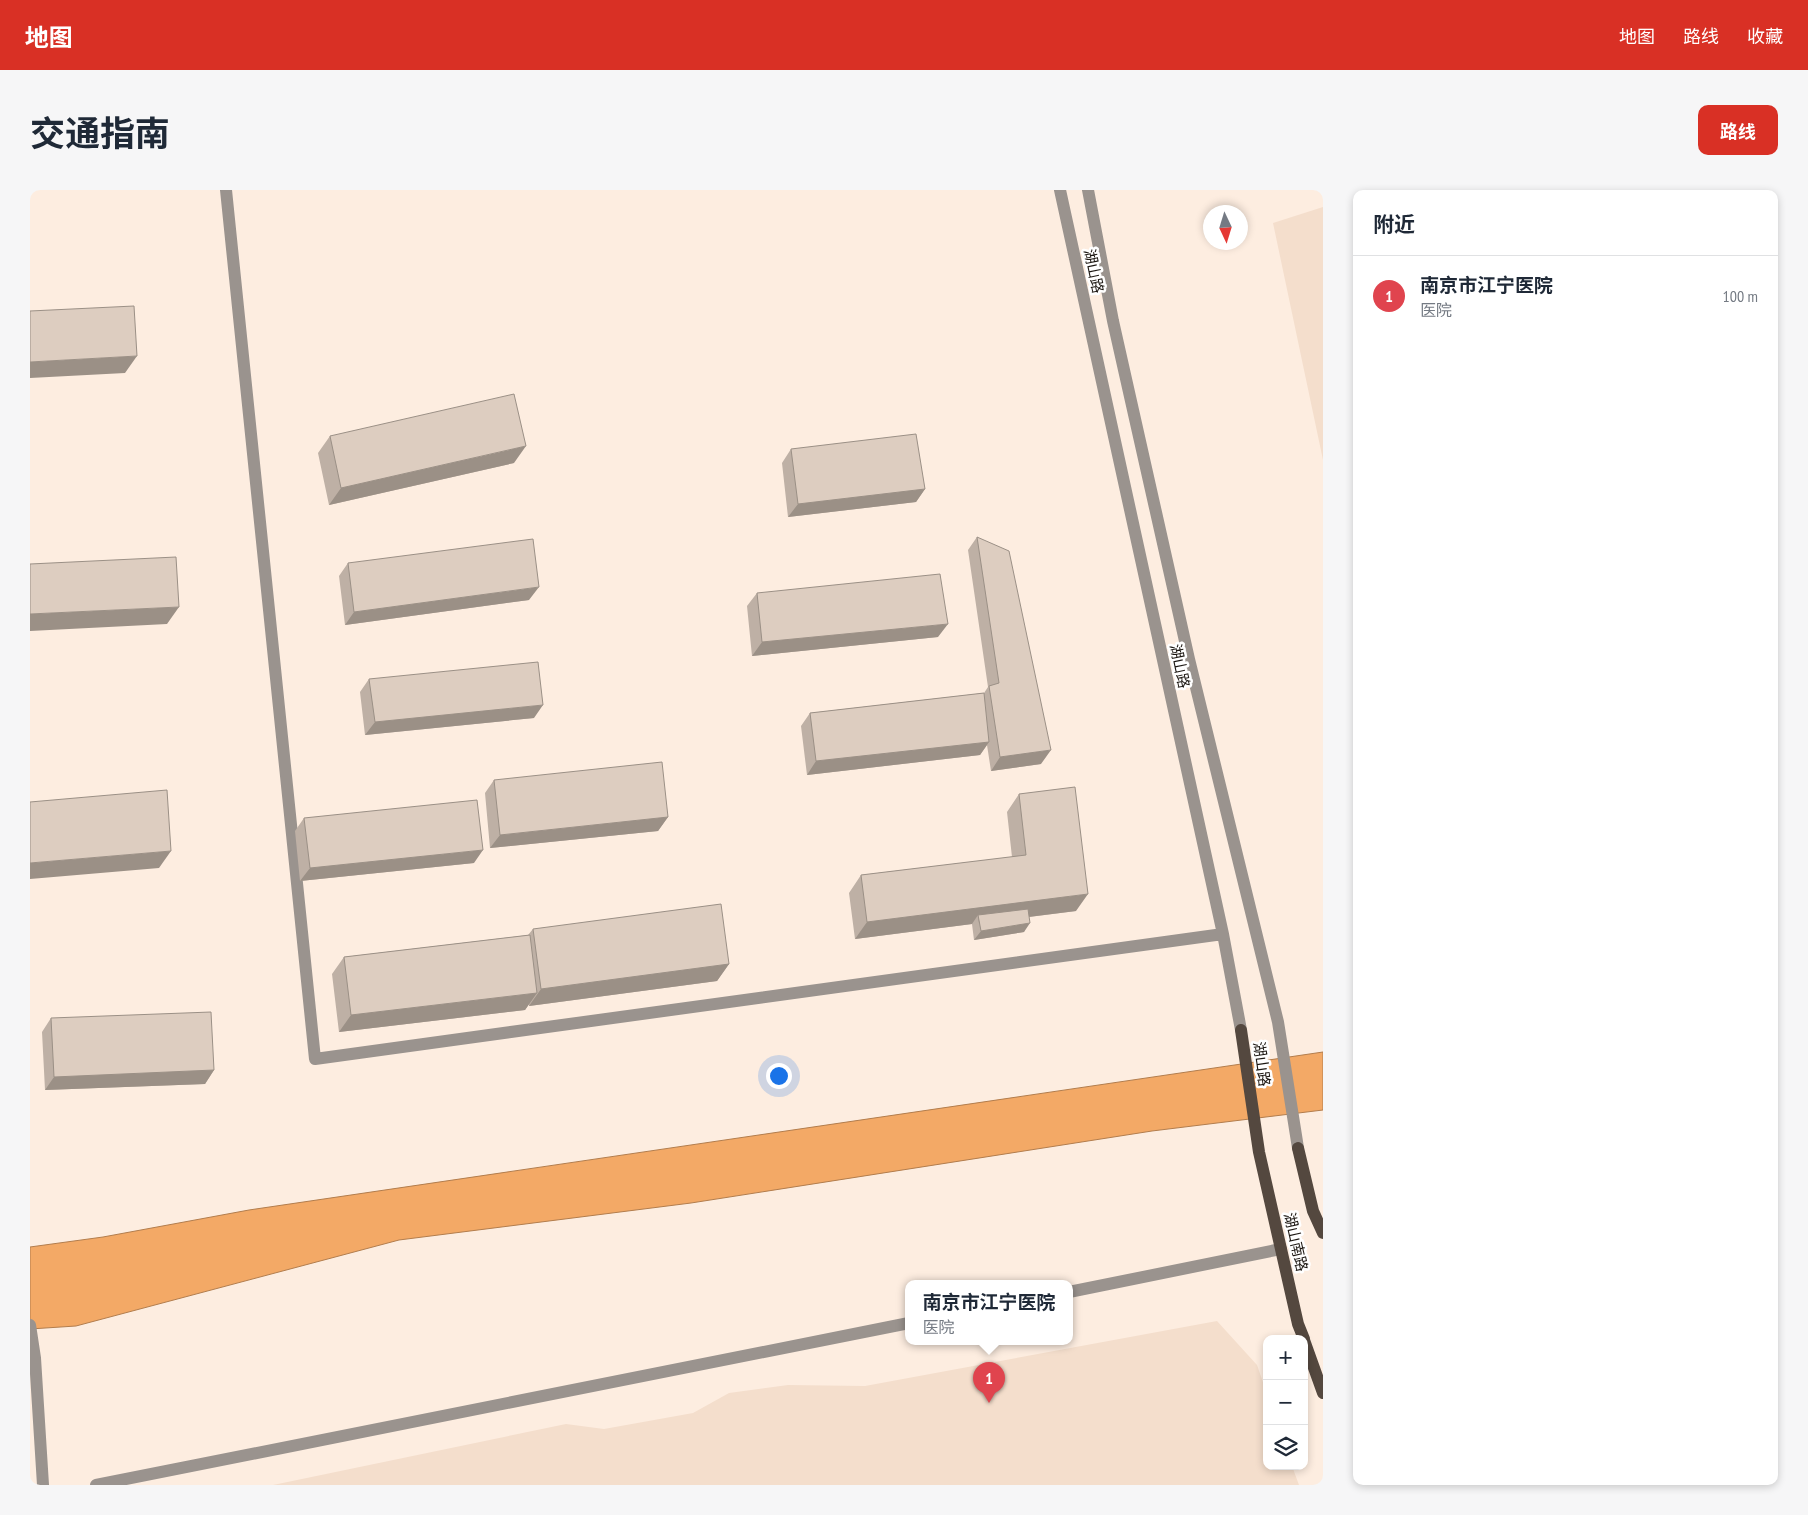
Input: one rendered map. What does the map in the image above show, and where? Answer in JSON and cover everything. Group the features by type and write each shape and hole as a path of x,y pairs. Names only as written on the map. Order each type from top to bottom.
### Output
{"main road":[{"name":"湖山路","path":"1241,1030 1259,1152"},
{"name":"湖山南路","path":"1298,1148 1313,1211 1323,1233"},
{"name":"湖山南路","path":"1259,1152 1302,1335"},
{"name":"湖山南路","path":"1308,1351 1323,1393"}],"street":[{"path":"226,190 315,1059 1223,934"},
{"name":"湖山路","path":"1060,190 1223,934 1241,1030"},
{"name":"湖山路","path":"1088,190 1113,322 1189,659 1278,1022 1298,1148"},
{"path":"1073,1291 1281,1249"},
{"path":"96,1485 905,1324"},
{"path":"30,1325 35,1358 42,1485"}],"shaded area":[{"path":"1323,207 1323,460 1273,223"},
{"path":"1323,1052 1323,1110 1152,1131 691,1203 399,1240 76,1326 30,1329 30,1247 103,1237 249,1210"},
{"path":"1217,1321 1257,1365 1263,1382 1263,1470 1293,1470 1299,1485 273,1485 566,1424 604,1429 693,1413 729,1393 788,1385 865,1386"}],"building":[{"path":"134,306 137,356 30,362 30,311"},
{"path":"514,394 526,446 341,488 330,436"},
{"path":"916,434 925,489 798,504 791,449"},
{"path":"977,537 1009,551 1051,750 1000,757 989,686 999,683"},
{"path":"533,539 539,587 354,612 348,563"},
{"path":"176,557 179,607 30,614 30,564"},
{"path":"940,574 948,624 762,642 757,593"},
{"path":"538,662 543,705 375,722 369,679"},
{"path":"984,693 989,742 816,761 810,713"},
{"path":"662,762 668,817 500,835 494,780"},
{"path":"1075,787 1088,894 867,922 861,875 1026,855 1019,794"},
{"path":"167,790 171,851 30,863 30,802"},
{"path":"477,800 483,850 310,868 304,818"},
{"path":"721,904 729,964 541,989 533,929"},
{"path":"1028,909 1030,923 981,931 978,915"},
{"path":"530,935 537,993 351,1015 344,957"},
{"path":"211,1012 214,1070 54,1077 51,1018"}],"place":[{"name":"南京市江宁医院","path":"989,1403"}]}
